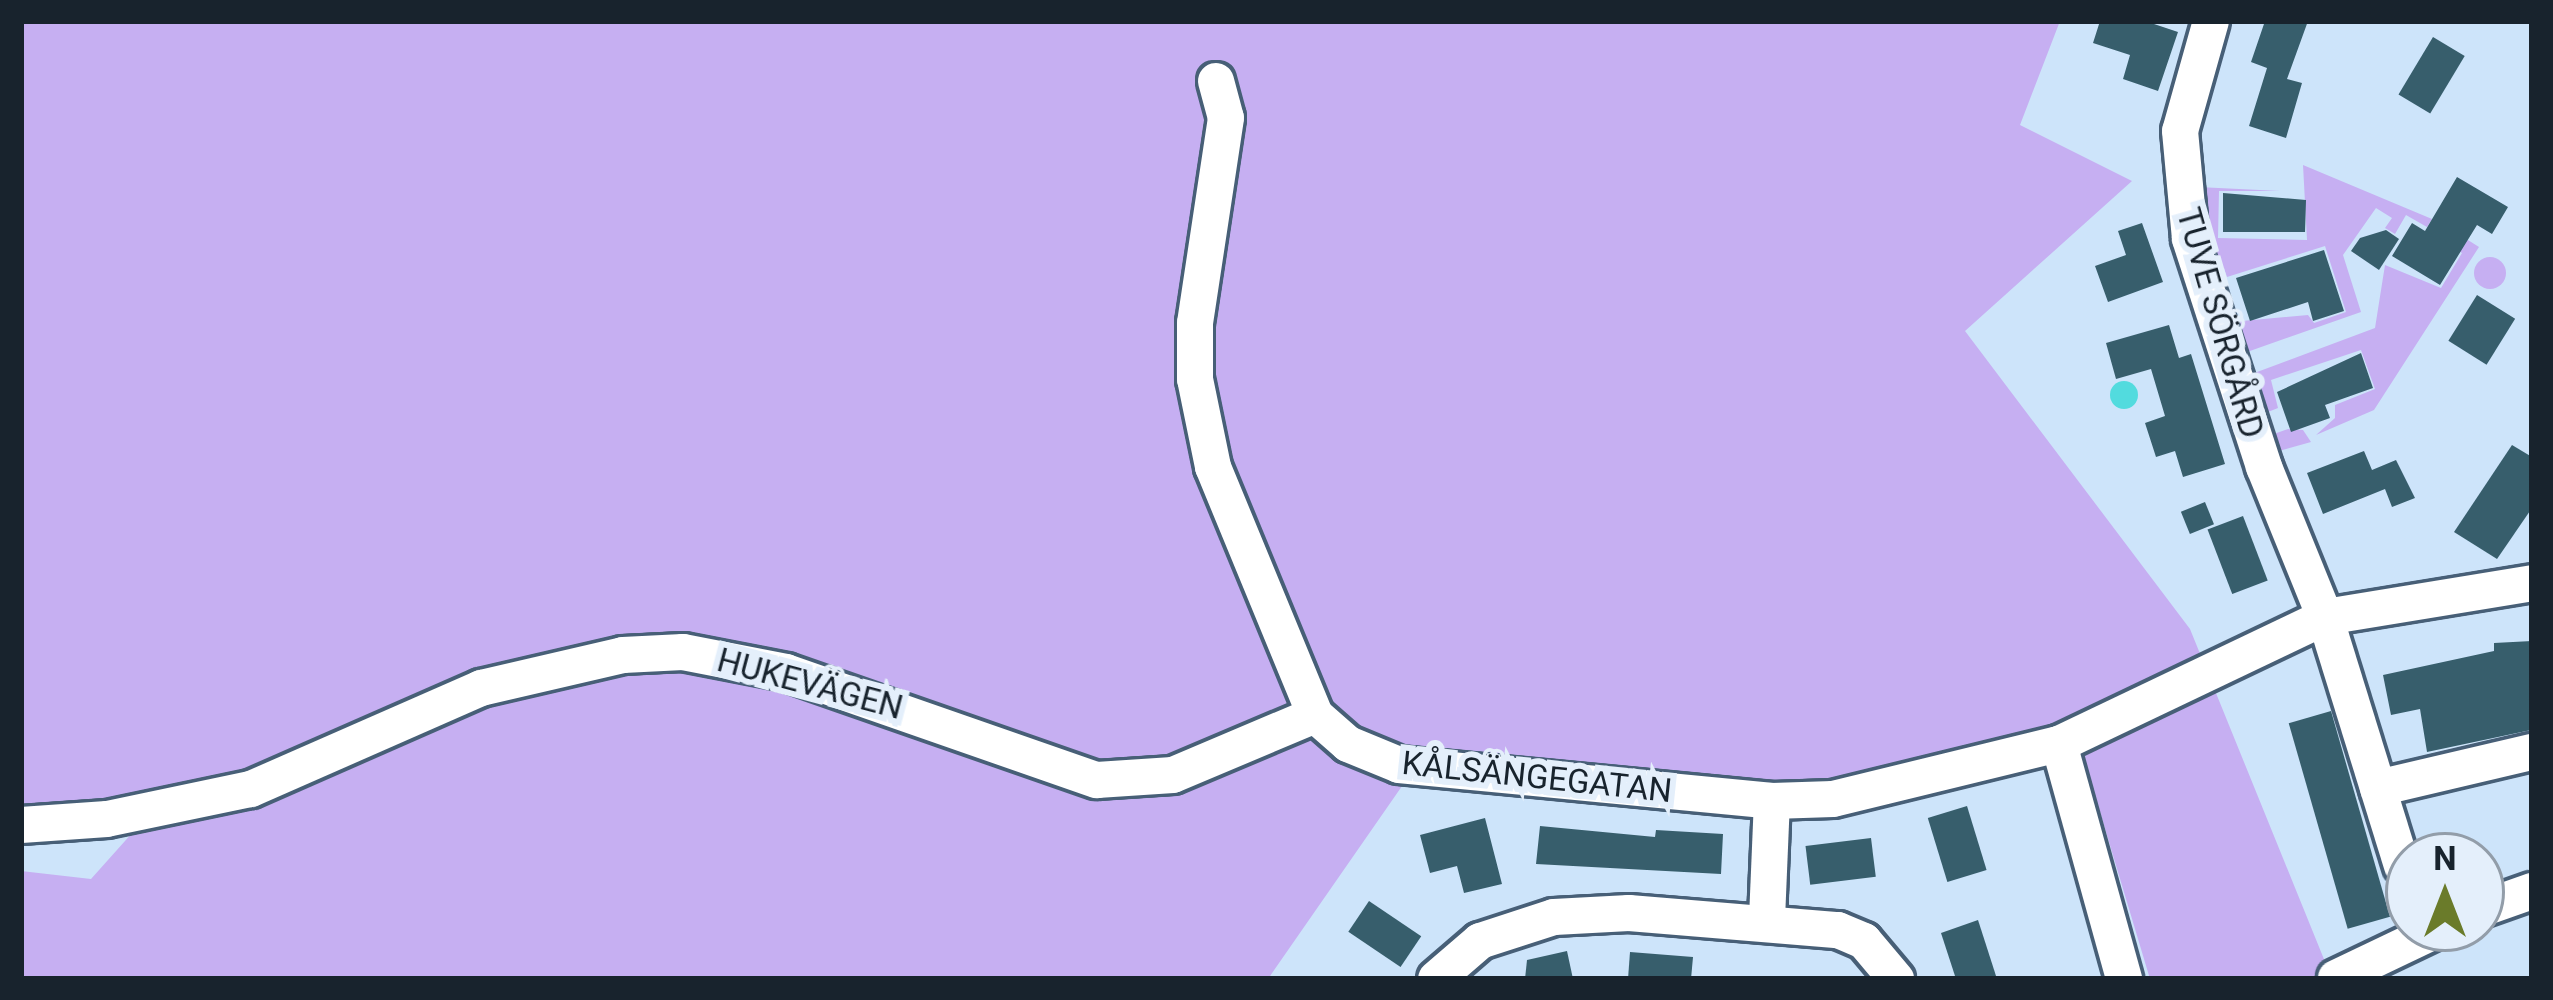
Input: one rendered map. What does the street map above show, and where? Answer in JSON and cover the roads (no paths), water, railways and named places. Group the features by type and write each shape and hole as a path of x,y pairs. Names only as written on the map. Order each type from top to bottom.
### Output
{"street":[{"name":"TUVE SÖRGÅRD","path":"2211,21 2180,131 2190,238 2257,448 2325,617"},
{"path":"1216,81 1226,118 1206,225 1196,380 1213,466 1315,715"},
{"name":"KÅLSÄNGEGATAN","path":"1315,715 1348,744 1399,765 1772,801 1855,794 2059,744 2325,617 2532,583"},
{"path":"2325,617 2392,832"},
{"name":"HUKEVÄGEN","path":"21,825 107,819 250,789 481,688 622,655 683,652 764,667 900,706 1097,780 1173,775 1315,715"},
{"path":"2059,744 2124,979"},
{"path":"2378,788 2532,752"},
{"path":"1767,919 1772,801"},
{"path":"1436,979 1480,941 1554,917 1767,919 1864,941 1896,979"},
{"path":"2336,979 2392,952"}]}
